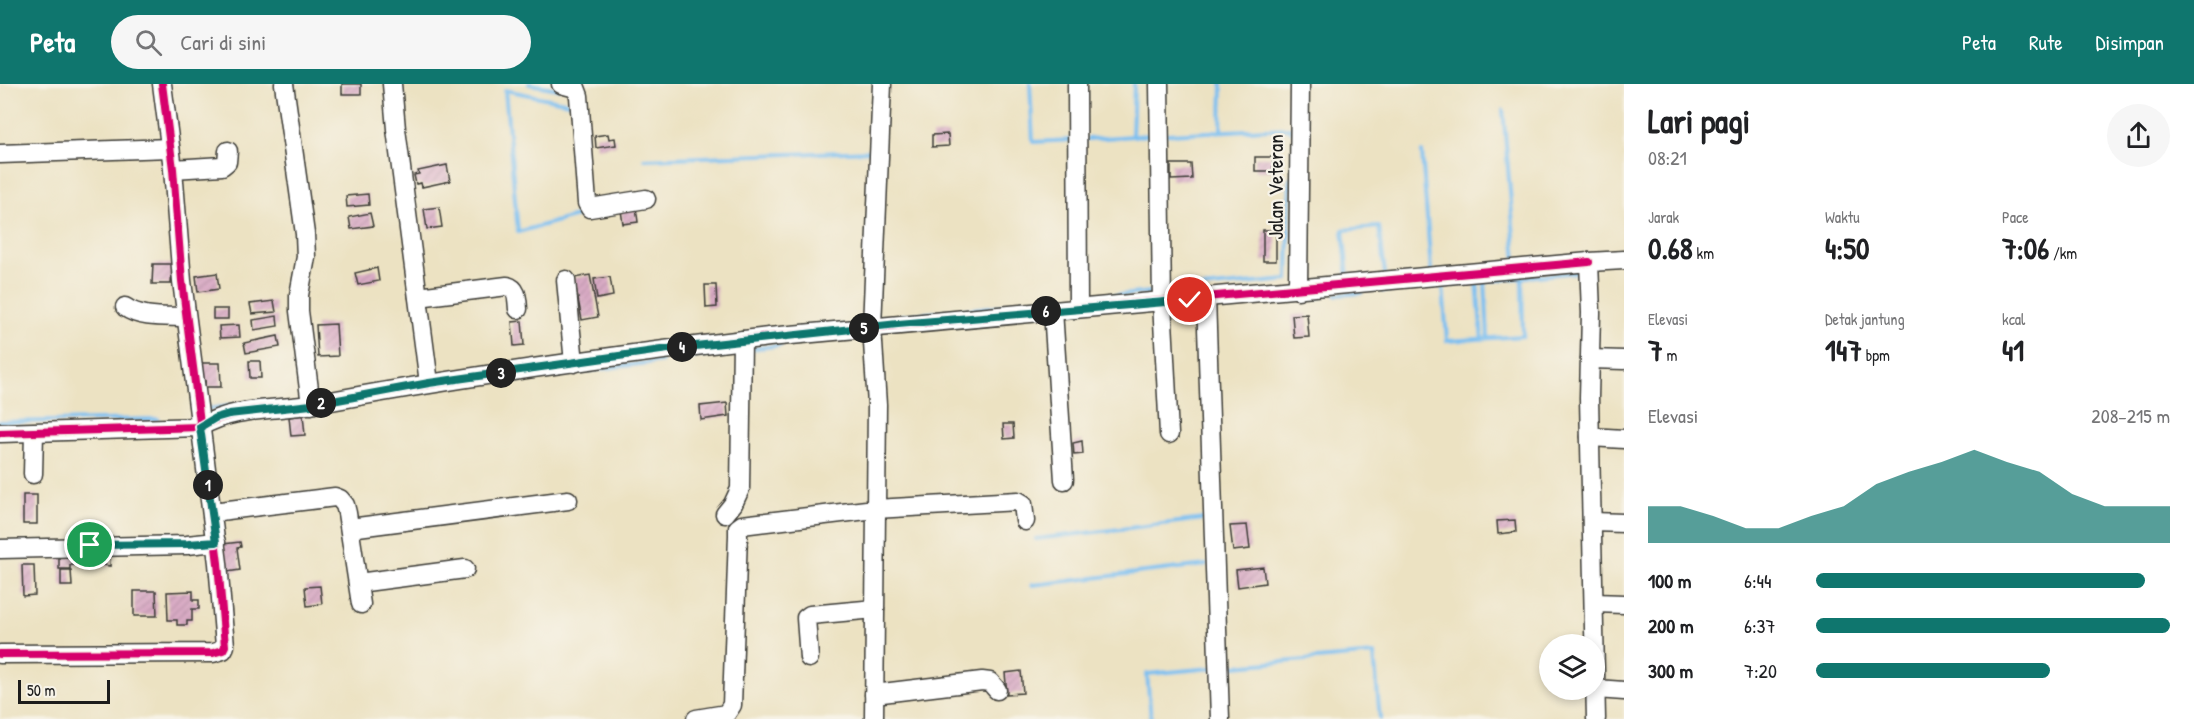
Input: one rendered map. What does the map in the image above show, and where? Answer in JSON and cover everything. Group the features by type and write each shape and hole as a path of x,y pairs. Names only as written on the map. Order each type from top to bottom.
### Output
{"street":[{"path":"0,654 213,653 223,651 225,646 216,542 186,317 173,169 162,84"},
{"path":"284,84 305,234 306,257 299,295 299,311 311,405"},
{"path":"392,84 429,383"},
{"path":"561,84 576,88 579,96 587,203 590,208 646,199"},
{"path":"874,719 876,405 872,327 882,84"},
{"path":"1077,84 1078,308"},
{"path":"1159,84 1162,302 1169,434"},
{"name":"Jalan Veteran","path":"1298,290 1300,84"},
{"path":"0,154 170,148"},
{"path":"173,169 222,166 227,162 228,151"},
{"path":"0,433 200,427 215,418 229,414 311,405 429,383 742,340 1624,260"},
{"path":"1589,262 1595,634"},
{"path":"566,280 574,363"},
{"path":"418,297 507,286 516,293 518,309"},
{"path":"1206,298 1220,719"},
{"path":"125,307 132,312 142,314 186,317"},
{"path":"1053,310 1064,480"},
{"path":"725,514 741,489 742,340"},
{"path":"1590,359 1624,360"},
{"path":"33,474 34,433"},
{"path":"1590,437 1624,439"},
{"path":"212,512 335,497 340,499 345,505 350,528 361,604"},
{"path":"350,528 568,500"},
{"path":"696,719 726,714 732,705 738,528 742,525 875,509 1018,501 1023,504 1024,521"},
{"path":"1592,522 1624,523"},
{"path":"0,549 216,542"},
{"path":"358,583 465,569"},
{"path":"1594,603 1624,604"},
{"path":"809,658 806,618 810,615 875,609"},
{"path":"874,694 982,681 990,682 997,690"},
{"path":"1605,690 1624,691"},
{"path":"1596,700 1596,719"}],"building":[{"path":"342,84 361,84 361,94 342,94"},
{"path":"608,134 609,139 615,138 616,145 596,148 595,136"},
{"path":"948,134 949,146 932,147 932,135"},
{"path":"1255,157 1273,157 1273,171 1255,171"},
{"path":"1171,164 1191,164 1192,179 1171,180"},
{"path":"447,165 450,181 422,187 421,183 416,184 414,175 419,174 418,171"},
{"path":"368,194 369,205 347,207 346,196"},
{"path":"439,207 442,227 427,229 424,209"},
{"path":"636,207 638,222 623,224 621,210"},
{"path":"370,213 373,226 351,229 349,217"},
{"path":"1263,230 1276,230 1276,261 1263,261"},
{"path":"153,264 172,264 171,284 152,284"},
{"path":"377,268 379,281 358,285 355,273"},
{"path":"217,273 219,289 198,292 196,276"},
{"path":"590,275 598,317 582,320 574,278"},
{"path":"610,277 613,296 597,299 594,279"},
{"path":"705,285 716,285 717,307 706,308"},
{"path":"274,301 276,312 252,314 250,304"},
{"path":"213,309 228,309 228,319 213,319"},
{"path":"1307,314 1309,337 1294,338 1292,315"},
{"path":"277,316 278,326 254,330 253,320"},
{"path":"522,321 524,345 514,346 512,322"},
{"path":"336,324 338,356 318,357 316,325"},
{"path":"239,325 240,337 220,338 219,326"},
{"path":"278,336 280,347 246,353 244,343"},
{"path":"249,361 260,361 261,378 250,378"},
{"path":"201,363 220,363 221,387 205,387 205,380 201,380"},
{"path":"727,403 728,416 701,420 700,406"},
{"path":"303,415 305,435 291,436 289,417"},
{"path":"1003,424 1013,424 1014,438 1004,439"},
{"path":"1082,441 1083,454 1074,455 1073,443"},
{"path":"23,495 37,495 37,524 23,524"},
{"path":"1515,520 1516,532 1498,534 1497,521"},
{"path":"1247,525 1250,549 1233,551 1230,526"},
{"path":"240,542 241,547 237,548 240,570 227,572 223,544"},
{"path":"99,548 111,549 110,566 98,564"},
{"path":"59,549 77,555 76,565 70,565 70,569 59,569"},
{"path":"22,565 34,565 35,595 23,596"},
{"path":"1263,567 1265,583 1238,587 1236,570"},
{"path":"61,570 71,570 72,586 61,586"},
{"path":"320,586 322,604 307,606 305,587"},
{"path":"134,591 156,591 157,616 134,616"},
{"path":"193,591 193,600 199,600 199,609 192,609 192,621 187,621 187,625 177,625 177,620 168,620 167,592"},
{"path":"1021,671 1023,693 1007,694 1005,673"}],"waterway":[{"path":"529,84 558,89"},
{"path":"1030,84 1033,142 1073,140"},
{"path":"1132,136 1134,84"},
{"path":"1221,131 1222,84"},
{"path":"574,104 505,90 518,232 584,214 584,210"},
{"path":"1503,110 1516,261"},
{"path":"1167,134 1291,128 1291,131"},
{"path":"1088,139 1150,135"},
{"path":"644,159 873,151"},
{"path":"1422,152 1431,271"},
{"path":"1200,288 1288,280 1290,178"},
{"path":"1348,277 1343,230 1379,227 1385,274"},
{"path":"1382,291 1578,272"},
{"path":"1443,285 1447,341 1523,336 1522,278"},
{"path":"1485,281 1488,338"},
{"path":"1477,282 1482,339"},
{"path":"1168,291 1179,290"},
{"path":"1089,298 1152,292"},
{"path":"1336,295 1362,293"},
{"path":"1216,305 1320,297"},
{"path":"901,316 1073,299"},
{"path":"1176,309 1196,307"},
{"path":"752,349 781,345"},
{"path":"683,358 732,351"},
{"path":"515,380 662,361"},
{"path":"208,409 231,406"},
{"path":"0,422 158,419"},
{"path":"1036,539 1204,519"},
{"path":"1032,585 1206,565"},
{"path":"1223,667 1374,654 1380,719"},
{"path":"1151,719 1147,674 1212,668"}],"cycle path":[{"path":"0,654 213,653 223,650 225,646 218,563 182,281 173,169 162,84"},
{"path":"0,433 200,427 213,420 241,412 315,404 541,367 769,337 1589,262"}],"route":[{"path":"90,545 216,542 200,427 215,418 229,414 311,405 429,383 769,337 1053,310 1190,300"}]}
